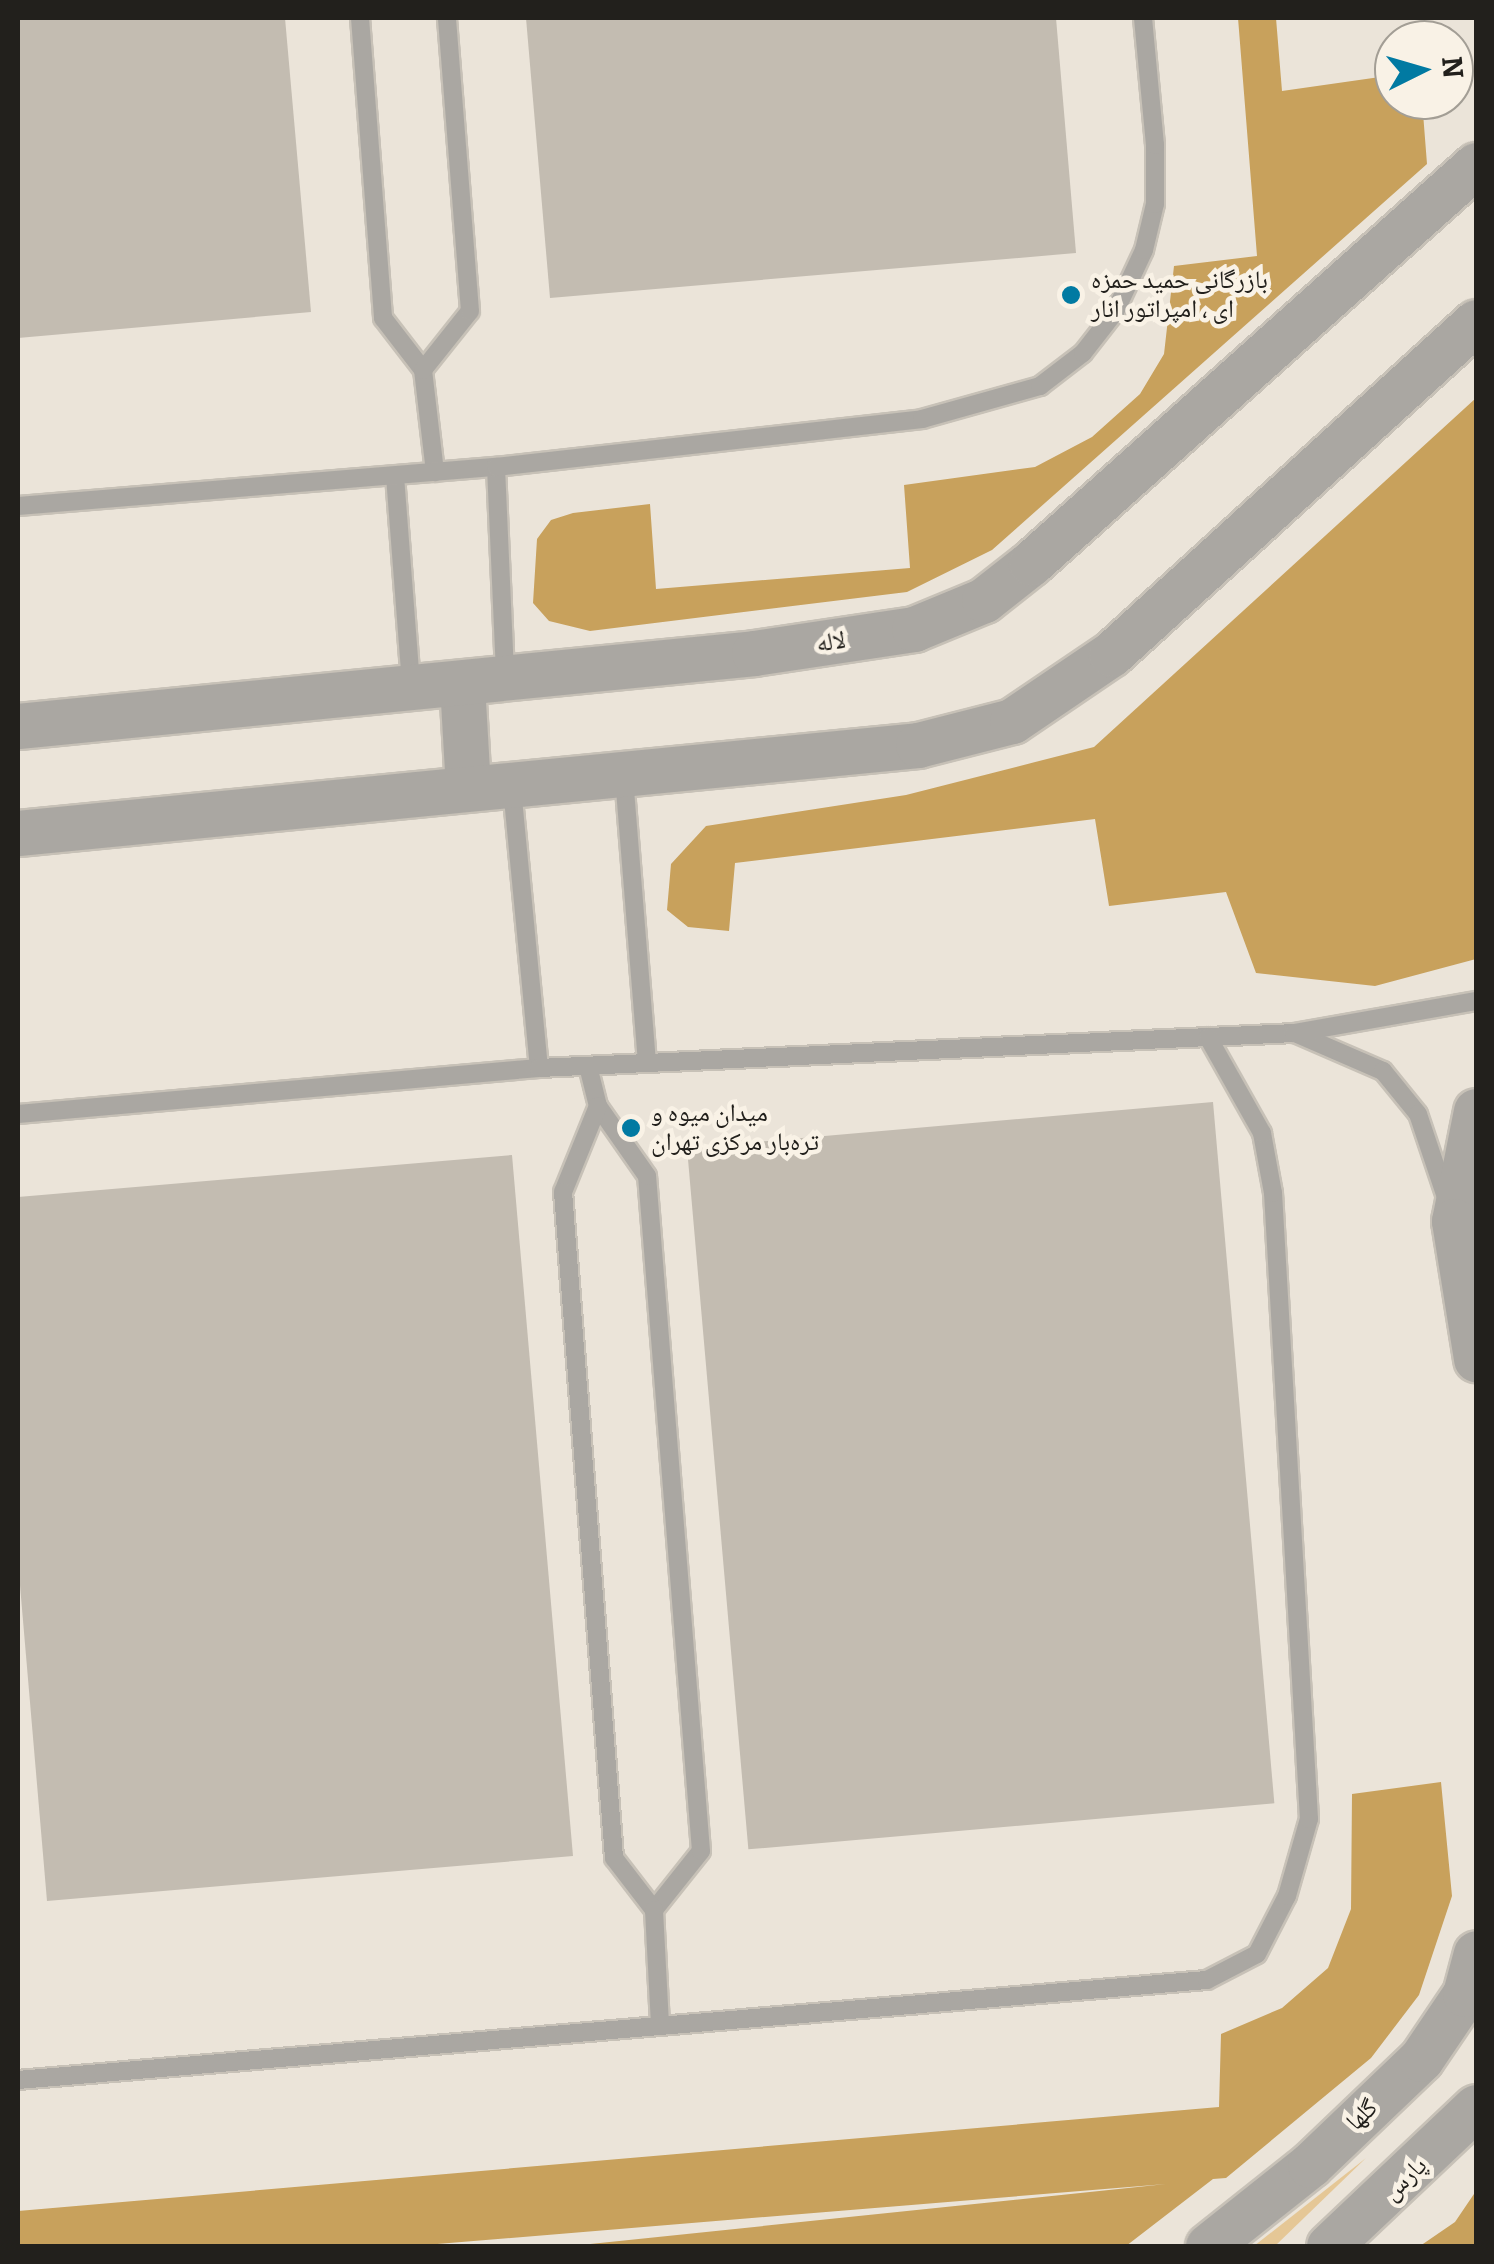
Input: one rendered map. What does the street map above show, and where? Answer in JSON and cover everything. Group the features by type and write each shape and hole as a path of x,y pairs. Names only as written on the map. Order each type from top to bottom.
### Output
{"street":[{"name":"لاله","path":"18,726 412,689 914,630 984,600 1476,165"},
{"path":"18,834 918,745 1012,721 1111,654 1476,322"},
{"path":"483,681 490,787"},
{"path":"1476,1111 1454,1221 1476,1359"},
{"name":"گلها","path":"1208,2246 1310,2165 1420,2060 1464,1994 1476,1952"},
{"name":"پارس","path":"1329,2246 1476,2107"}],"lane":[{"path":"360,18 383,318 423,370 435,472"},
{"path":"423,370 470,311 447,18"},
{"path":"18,506 496,468 922,419 991,406 1040,386 1083,353 1115,312 1144,250 1155,204 1143,18"},
{"path":"483,681 496,468"},
{"path":"395,476 412,689"},
{"path":"624,777 647,1062"},
{"path":"490,787 539,1068"},
{"path":"18,1114 539,1068 1294,1033 1476,1001"},
{"path":"1294,1033 1382,1071 1418,1114 1454,1221"},
{"path":"18,2080 1207,1980 1232,1974 1272,1930 1309,1819 1273,1193 1262,1134 1208,1037"},
{"path":"588,1066 598,1106 647,1176 701,1851 654,1910"},
{"path":"598,1106 564,1192 614,1858 654,1910 660,2026"}],"shaded area":[{"path":"1238,18 1276,18 1282,91 1374,78 1374,120 1424,120 1427,164 992,550 907,592 590,631 549,621 533,603 537,539 551,520 573,513 650,504 656,589 910,568 904,485 1035,467 1092,437 1140,394 1164,354 1174,266 1257,256"},
{"path":"1476,398 1476,959 1375,986 1256,973 1226,892 1109,906 1095,819 735,863 729,931 688,927 667,910 671,864 706,826 906,795 1094,747"},
{"path":"1441,1782 1452,1896 1419,1995 1371,2058 1226,2178 1213,2179 1126,2246 571,2246 1166,2184 413,2246 18,2246 18,2211 1219,2107 1221,2034 1282,2008 1328,1968 1351,1909 1352,1794"},
{"path":"1366,2158 1275,2246 1254,2246"},
{"path":"1476,2191 1476,2246 1420,2246 1455,2222"}],"building":[{"path":"18,18 285,18 311,312 18,338"},
{"path":"526,18 1056,18 1076,253 550,298"},
{"path":"1213,1102 1274,1803 748,1849 687,1148"},
{"path":"512,1155 573,1856 47,1901 18,1562 18,1197"}],"place":[{"name":"بازرگانی حمید حمزه ای ، امپراتور انار","path":"1071,295"},
{"name":"میدان میوه و تره‌بار مرکزی تهران","path":"631,1128"}]}
